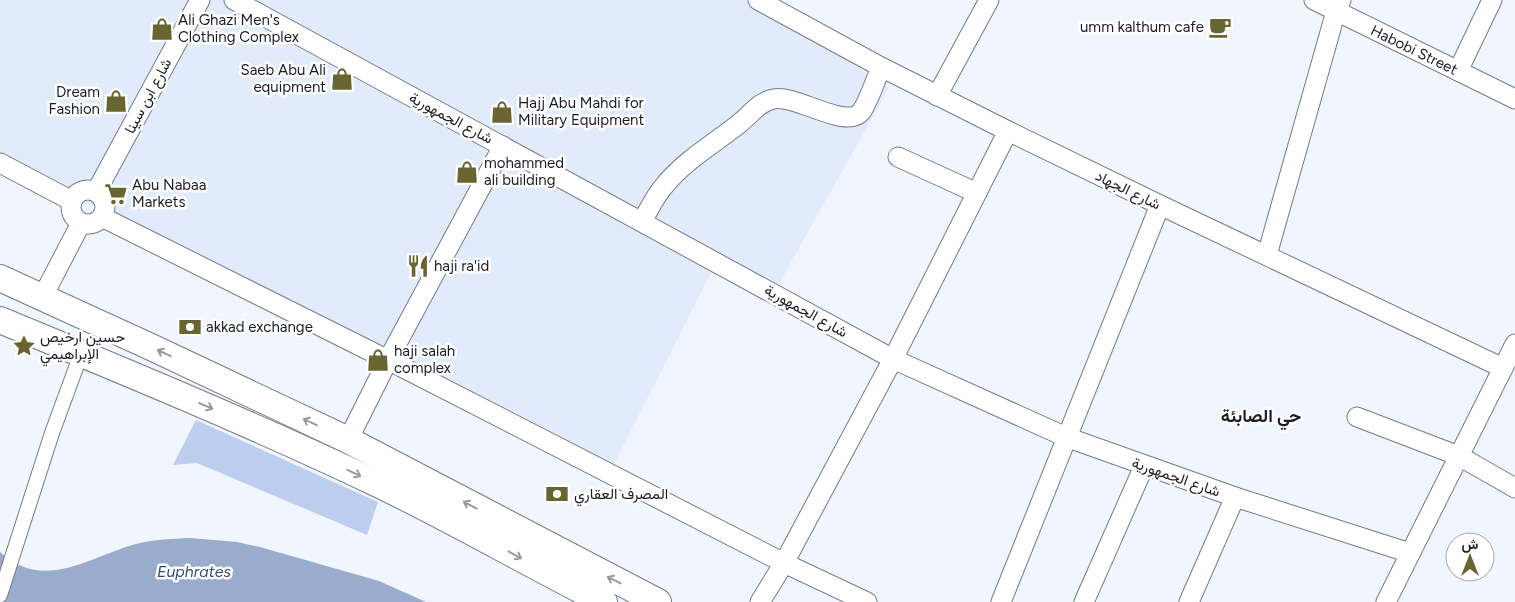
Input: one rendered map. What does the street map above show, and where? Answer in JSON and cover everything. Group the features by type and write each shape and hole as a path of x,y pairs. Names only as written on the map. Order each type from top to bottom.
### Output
{"main road":[{"path":"0,278 348,440 658,602"},
{"path":"0,320 222,412 368,479 604,602"}],"street":[{"name":"شارع ابن سينا","path":"96,192 200,0"},
{"name":"شارع الجمهورية","path":"234,0 893,359 1066,437 1235,497 1410,553"},
{"name":"شارع الجهاد","path":"758,0 937,96 1160,205 1503,368"},
{"path":"937,96 989,0"},
{"name":"Habobi Street","path":"1314,0 1338,6 1458,71 1515,99"},
{"path":"1458,71 1492,0"},
{"path":"1267,255 1338,6"},
{"path":"642,222 663,187 679,169 743,121 762,103 773,99 785,98 841,117 852,118 860,113 881,67"},
{"path":"760,602 784,564 893,359 1008,131"},
{"path":"348,440 388,360 503,146"},
{"path":"898,158 977,193"},
{"path":"0,163 72,201"},
{"path":"85,190 96,192 104,200 105,206 102,217 92,224 80,223 71,211 72,201 75,196 85,190"},
{"path":"1001,602 1160,205"},
{"path":"102,217 388,360 784,564 867,602"},
{"path":"42,296 80,223"},
{"path":"1386,602 1515,344"},
{"path":"0,595 52,433 81,354"},
{"path":"1358,417 1459,456 1515,488"},
{"path":"1084,602 1144,466"},
{"path":"1189,602 1235,497"}],"shaded area":[{"path":"0,0 755,0 889,88 771,298 714,267 605,482 0,156"},
{"path":"196,420 378,502 367,535 197,463 173,465"}],"water":[{"name":"Euphrates","path":"190,538 237,542 260,547 379,581 426,602 0,602 0,552 17,564 34,570 52,571 87,562 140,543"}],"place":[{"name":"umm kalthum cafe","path":"1220,27"},
{"name":"Ali Ghazi Men's Clothing Complex","path":"162,29"},
{"name":"Saeb Abu Ali equipment","path":"342,79"},
{"name":"Dream Fashion","path":"116,101"},
{"name":"Hajj Abu Mahdi for Military Equipment","path":"502,112"},
{"name":"mohammed ali building","path":"467,172"},
{"name":"Abu Nabaa Markets","path":"116,194"},
{"name":"haji ra'id","path":"418,266"},
{"name":"akkad exchange","path":"190,327"},
{"name":"حسين ارخيص الإبراهيمي","path":"24,346"},
{"name":"haji salah complex","path":"378,360"},
{"name":"المصرف العقاري","path":"557,494"}],"district":[{"name":"حي الصابئة","path":"1261,416"}]}
